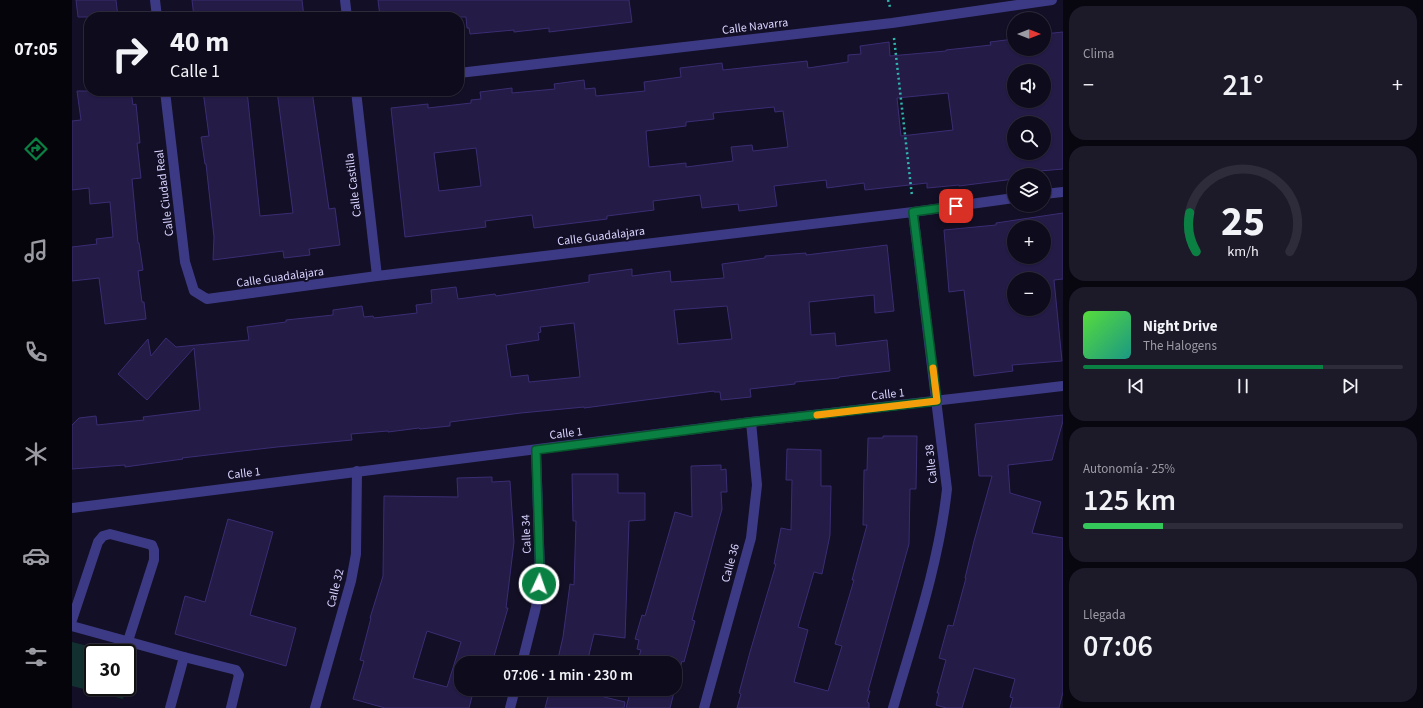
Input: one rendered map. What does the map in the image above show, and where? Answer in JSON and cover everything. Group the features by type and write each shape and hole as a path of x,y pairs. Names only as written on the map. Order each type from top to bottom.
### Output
{"street":[{"path":"155,0 156,12"},
{"path":"345,0 346,12"},
{"name":"Calle Navarra","path":"464,72 892,24 1052,0"},
{"name":"Calle Ciudad Real","path":"166,96 185,262 194,291"},
{"name":"Calle Castilla","path":"357,96 377,276"},
{"path":"1051,193 1063,192"},
{"name":"Calle Guadalajara","path":"194,291 207,299 377,276 913,212 1007,199"},
{"name":"Calle 38","path":"894,708 936,555 944,516 947,488 913,212"},
{"name":"Calle 1","path":"72,508 751,422 1063,386"},
{"name":"Calle 36","path":"704,708 751,538 757,485 751,422"},
{"name":"Calle 34","path":"524,656 536,607 540,573 536,450"},
{"name":"Calle 32","path":"315,708 354,568 356,554 357,471"},
{"path":"72,620 98,542 103,536 110,534 152,545 154,550 154,560 128,641"},
{"path":"72,626 236,670 239,675 231,708"},
{"path":"170,708 184,657"},
{"path":"510,708 513,696"}],"path":[{"path":"888,0 913,212"}],"green space":[{"path":"72,642 84,645 84,689 72,686"},
{"path":"111,696 124,696 123,699"}],"building":[{"path":"76,0 116,0 117,12 84,12 84,17 78,17"},
{"path":"192,0 302,0 303,12 193,12"},
{"path":"378,0 629,0 632,22 549,32 549,28 514,32 514,30 470,34 469,28 467,28 466,17 464,17 464,12 379,12"},
{"path":"1063,32 1063,169 1051,170 1051,168 1007,168 1007,180 959,186 927,188 927,183 865,190 864,183 827,188 826,180 774,186 777,206 739,211 738,204 702,208 700,195 653,201 654,210 607,216 607,219 534,228 532,215 485,221 486,227 405,237 391,108 428,104 428,108 471,103 471,100 481,99 480,92 512,88 512,93 555,89 554,84 584,80 585,89 595,88 596,96 645,91 644,82 681,77 680,68 722,63 723,70 807,61 808,68 848,62 848,55 861,54 860,46 889,42 890,56 991,45 990,42 1007,40 1007,56 1051,56 1051,33","holes":["948,93 953,130 901,136 897,98","774,107 775,112 783,111 788,147 753,151 752,145 731,147 733,161 686,167 686,163 649,167 646,131 686,126 686,122 714,119 713,113","476,148 481,186 439,191 434,153"]},
{"path":"77,91 84,91 84,96 132,96 133,105 136,104 140,143 137,143 141,178 132,179 138,243 143,270 138,271 146,319 105,324 99,278 72,281 72,247 97,244 96,239 113,237 110,202 90,204 89,188 72,190 72,121 81,120"},
{"path":"204,96 248,96 260,216 293,213 278,96 313,96 329,209 335,208 340,245 309,249 310,255 284,258 283,251 213,260 214,237 206,164 201,137 209,136"},
{"path":"1063,213 1063,279 1054,280 1062,361 1012,365 1013,371 974,376 964,290 949,292 944,230 996,225 996,223 1007,221 1007,264 1051,264 1051,220 1016,220"},
{"path":"887,245 894,311 875,313 874,295 809,302 811,335 835,333 836,346 887,340 890,371 795,382 795,384 750,389 751,397 721,400 720,392 714,391 584,408 521,413 450,422 450,426 351,434 352,440 182,458 183,459 125,467 125,465 72,469 72,425 79,418 96,416 97,425 144,420 143,417 200,410 194,348 147,400 118,374 148,339 151,356 166,338 176,347 249,340 247,327 286,322 286,320 333,315 333,310 362,306 364,317 373,316 374,318 417,313 416,305 432,303 431,290 456,287 458,299 495,294 496,296 589,282 589,275 632,269 632,276 670,271 671,282 724,278 722,264 765,258 765,256 806,253 806,255","holes":["727,306 732,339 678,344 674,310","574,323 580,377 529,382 528,375 511,377 506,345 539,340 538,333 541,332 540,327"]},
{"path":"1063,415 1063,421 1052,460 1008,465 1010,493 1041,502 1032,533 1063,538 1063,692 1059,708 1010,708 1013,698 1010,697 1015,679 974,668 962,708 946,708 936,705 939,693 937,693 946,660 939,658 948,625 953,626 992,476 979,476 975,424"},
{"path":"883,436 917,436 916,489 910,489 909,544 868,691 870,691 867,702 869,703 869,708 737,708 741,694 739,693 750,652 776,564 774,564 781,528 791,530 792,480 786,480 787,449 821,450 821,486 831,486 830,535 822,574 814,572 798,627 808,630 794,682 828,691 842,646 835,644 854,580 852,580 867,525 863,525 864,470 867,470 868,438 883,438"},
{"path":"721,465 721,470 726,469 727,492 721,492 722,509 692,620 695,621 684,662 682,661 682,656 639,656 641,650 637,649 639,640 635,639 642,615 645,616 675,512 692,517 691,466"},
{"path":"572,474 618,474 618,493 645,493 645,520 629,521 625,638 594,634 589,656 559,656 563,637 570,584 574,585 576,521 573,521"},
{"path":"492,477 492,482 510,481 514,542 506,608 508,608 494,656 457,656 461,642 427,631 413,678 447,687 454,664 454,696 472,696 469,708 385,708 353,699 364,661 360,660 370,618 383,576 384,496 458,497 457,478"},
{"path":"228,519 273,532 250,615 296,628 286,666 175,634 185,596 205,602"},
{"path":"548,696 600,696 625,702 624,708 545,708"},
{"path":"629,696 673,696 670,708 626,708"}],"slow traffic":[{"path":"817,415 937,401 933,368"}],"route":[{"path":"539,584 540,573 536,450 751,422 937,401 913,212 956,206"}]}
